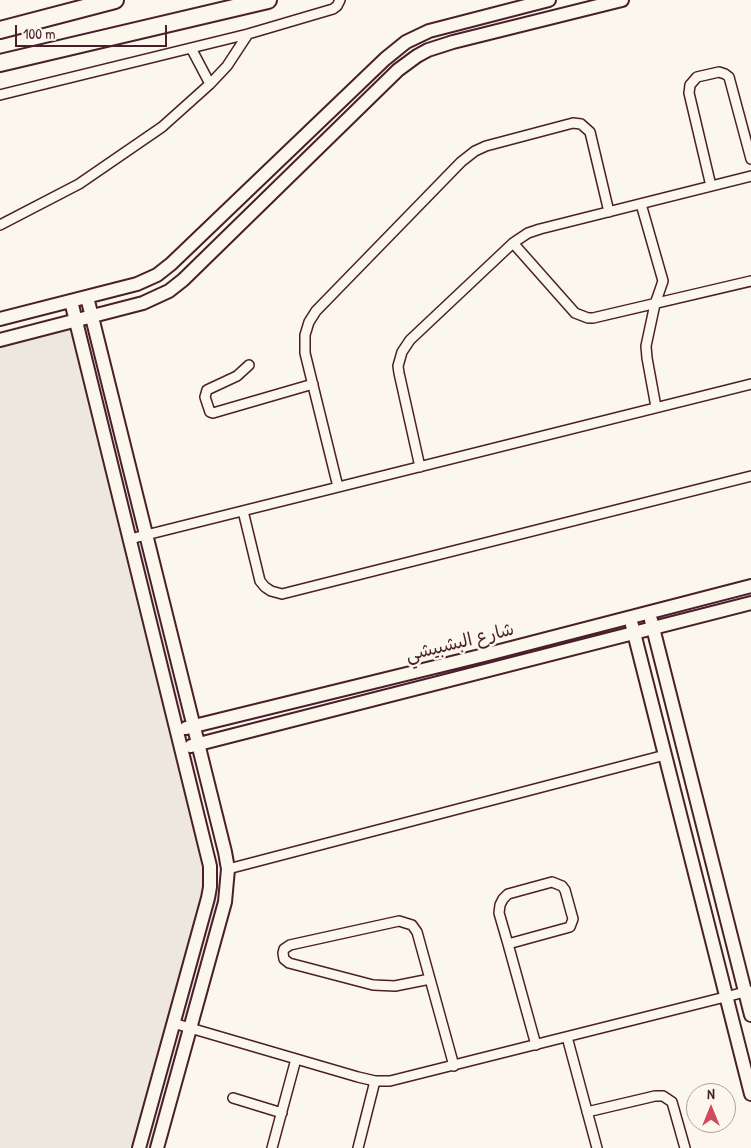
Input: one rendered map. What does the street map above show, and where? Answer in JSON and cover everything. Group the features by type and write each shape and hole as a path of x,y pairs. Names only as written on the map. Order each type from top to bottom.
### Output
{"highway":[{"path":"0,30 114,0"},
{"path":"0,63 268,0"}],"street":[{"path":"0,95 248,34 333,9 340,0"},
{"path":"0,319 147,280 164,270 385,59 406,42 436,29 549,0"},
{"path":"0,340 143,303 161,296 176,286 398,70 417,56 446,44 622,0"},
{"path":"0,225 79,184 162,127 227,66 248,34"},
{"path":"191,48 210,84"},
{"path":"711,186 689,93 690,84 697,77 719,72 729,78 751,160"},
{"path":"338,487 305,353 306,329 312,316 461,162 475,151 486,146 573,123 581,124 587,128 591,136 609,212"},
{"path":"420,467 399,374 398,366 402,352 410,340 513,243 534,230 751,176"},
{"path":"641,204 663,281 655,304 646,352 656,407"},
{"path":"513,243 574,313 593,318 751,281"},
{"path":"86,297 226,852 228,869 225,902 157,1148"},
{"path":"71,300 209,857 208,898 139,1148"},
{"path":"249,365 237,376 207,390 205,397 210,412 213,413 313,384"},
{"path":"130,540 751,384"},
{"path":"243,511 260,581 271,591 282,594 751,476"},
{"name":"شارع البشبيشي","path":"177,730 630,618 751,586"},
{"name":"شارع البشبيشي","path":"182,748 751,603"},
{"path":"649,613 748,991 751,1015"},
{"path":"630,618 751,1094"},
{"path":"294,701 298,719"},
{"path":"228,869 665,756"},
{"path":"508,944 570,927 573,919 565,890 562,886 552,882 508,894 500,905 499,912 536,1045"},
{"path":"430,978 396,986 373,986 289,963 284,959 283,953 284,949 290,945 403,921 412,925 418,932 454,1066"},
{"path":"173,1023 358,1077 375,1081 397,1080 748,991"},
{"path":"567,1037 597,1148"},
{"path":"272,1148 296,1059"},
{"path":"358,1148 375,1081"},
{"path":"587,1112 663,1096 672,1102 685,1148"},
{"path":"233,1098 282,1113"}],"shaded area":[{"path":"82,310 189,740 213,848 218,877 217,902 150,1148 0,1148 0,331"}]}
